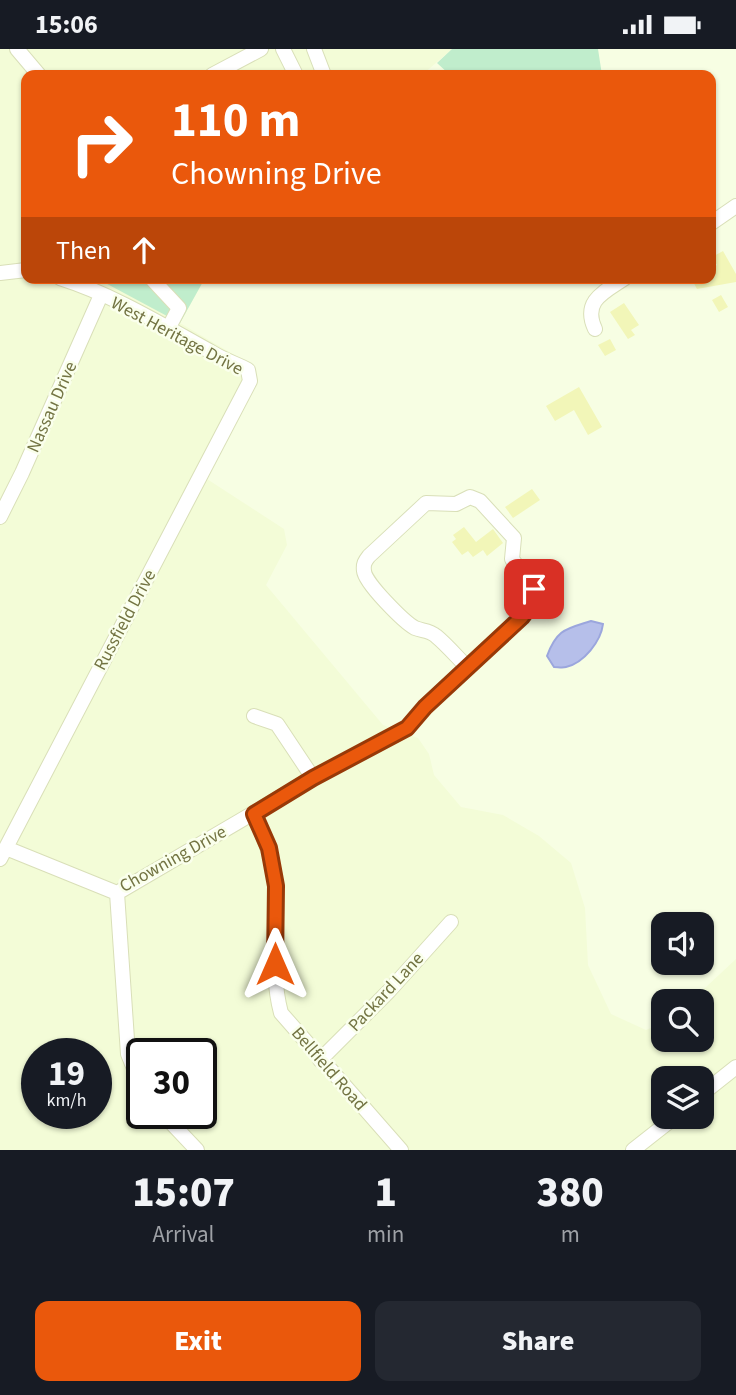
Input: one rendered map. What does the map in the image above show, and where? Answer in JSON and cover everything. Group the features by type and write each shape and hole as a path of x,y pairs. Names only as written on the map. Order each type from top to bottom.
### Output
{"street":[{"path":"17,49 35,70"},
{"path":"221,70 261,49"},
{"path":"284,49 294,70"},
{"path":"314,49 322,70"},
{"path":"716,220 736,206"},
{"path":"0,273 21,270"},
{"name":"West Heritage Drive","path":"79,284 169,327 216,355 248,370 250,381"},
{"path":"157,284 179,308 169,327"},
{"path":"595,329 590,317 592,305 602,293 616,284"},
{"name":"Nassau Drive","path":"0,517 22,474 101,295"},
{"name":"Russfield Drive","path":"3,853 250,381"},
{"name":"Chowning Drive","path":"3,853 117,893 313,778 407,728 467,667 522,617 530,606 533,583 513,561 514,538 480,501 470,497 456,504 426,503 369,556 363,569 365,577 388,603 415,628 429,631 437,637 467,667"},
{"path":"254,716 278,724 313,778"},
{"name":"Bellfield Road","path":"254,814 269,848 276,886 275,990 281,1013 401,1150"},
{"path":"117,893 127,1038"},
{"name":"Packard Lane","path":"320,1060 389,991 451,922"},
{"path":"714,1084 736,1067"},
{"path":"177,1129 197,1150"},
{"path":"633,1150 660,1129"}],"shaded area":[{"path":"0,49 452,49 428,70 21,70 21,284 202,284 180,323 248,363 256,383 207,479 284,529 287,545 266,585 383,725 418,738 429,754 434,775 461,807 503,815 539,836 571,863 585,908 588,965 611,1014 646,1030 651,1028 651,1052 714,1052 714,989 704,989 736,959 736,1150 0,1150"},
{"path":"452,49 598,49 601,70 445,70 437,63"},
{"path":"107,284 202,284 180,323"}],"water":[{"path":"591,621 603,624 599,637 590,650 573,665 554,667 547,656 559,635 569,628"}],"building":[{"path":"723,251 736,274 736,282 697,289 694,284 716,284 716,255"},
{"path":"721,295 728,307 719,312 712,300"},
{"path":"624,303 639,325 631,330 635,335 628,339 610,312"},
{"path":"610,339 616,350 605,356 598,345"},
{"path":"579,387 602,427 588,435 574,410 555,421 546,406"},
{"path":"532,489 540,500 513,518 505,507"},
{"path":"464,527 476,542 493,529 503,543 487,556 483,550 473,557 468,551 462,555 452,542 456,539 453,535"}],"route":[{"path":"275,964 276,886 269,848 254,814 313,778 407,728 425,707 522,617 530,606 534,589"}]}
